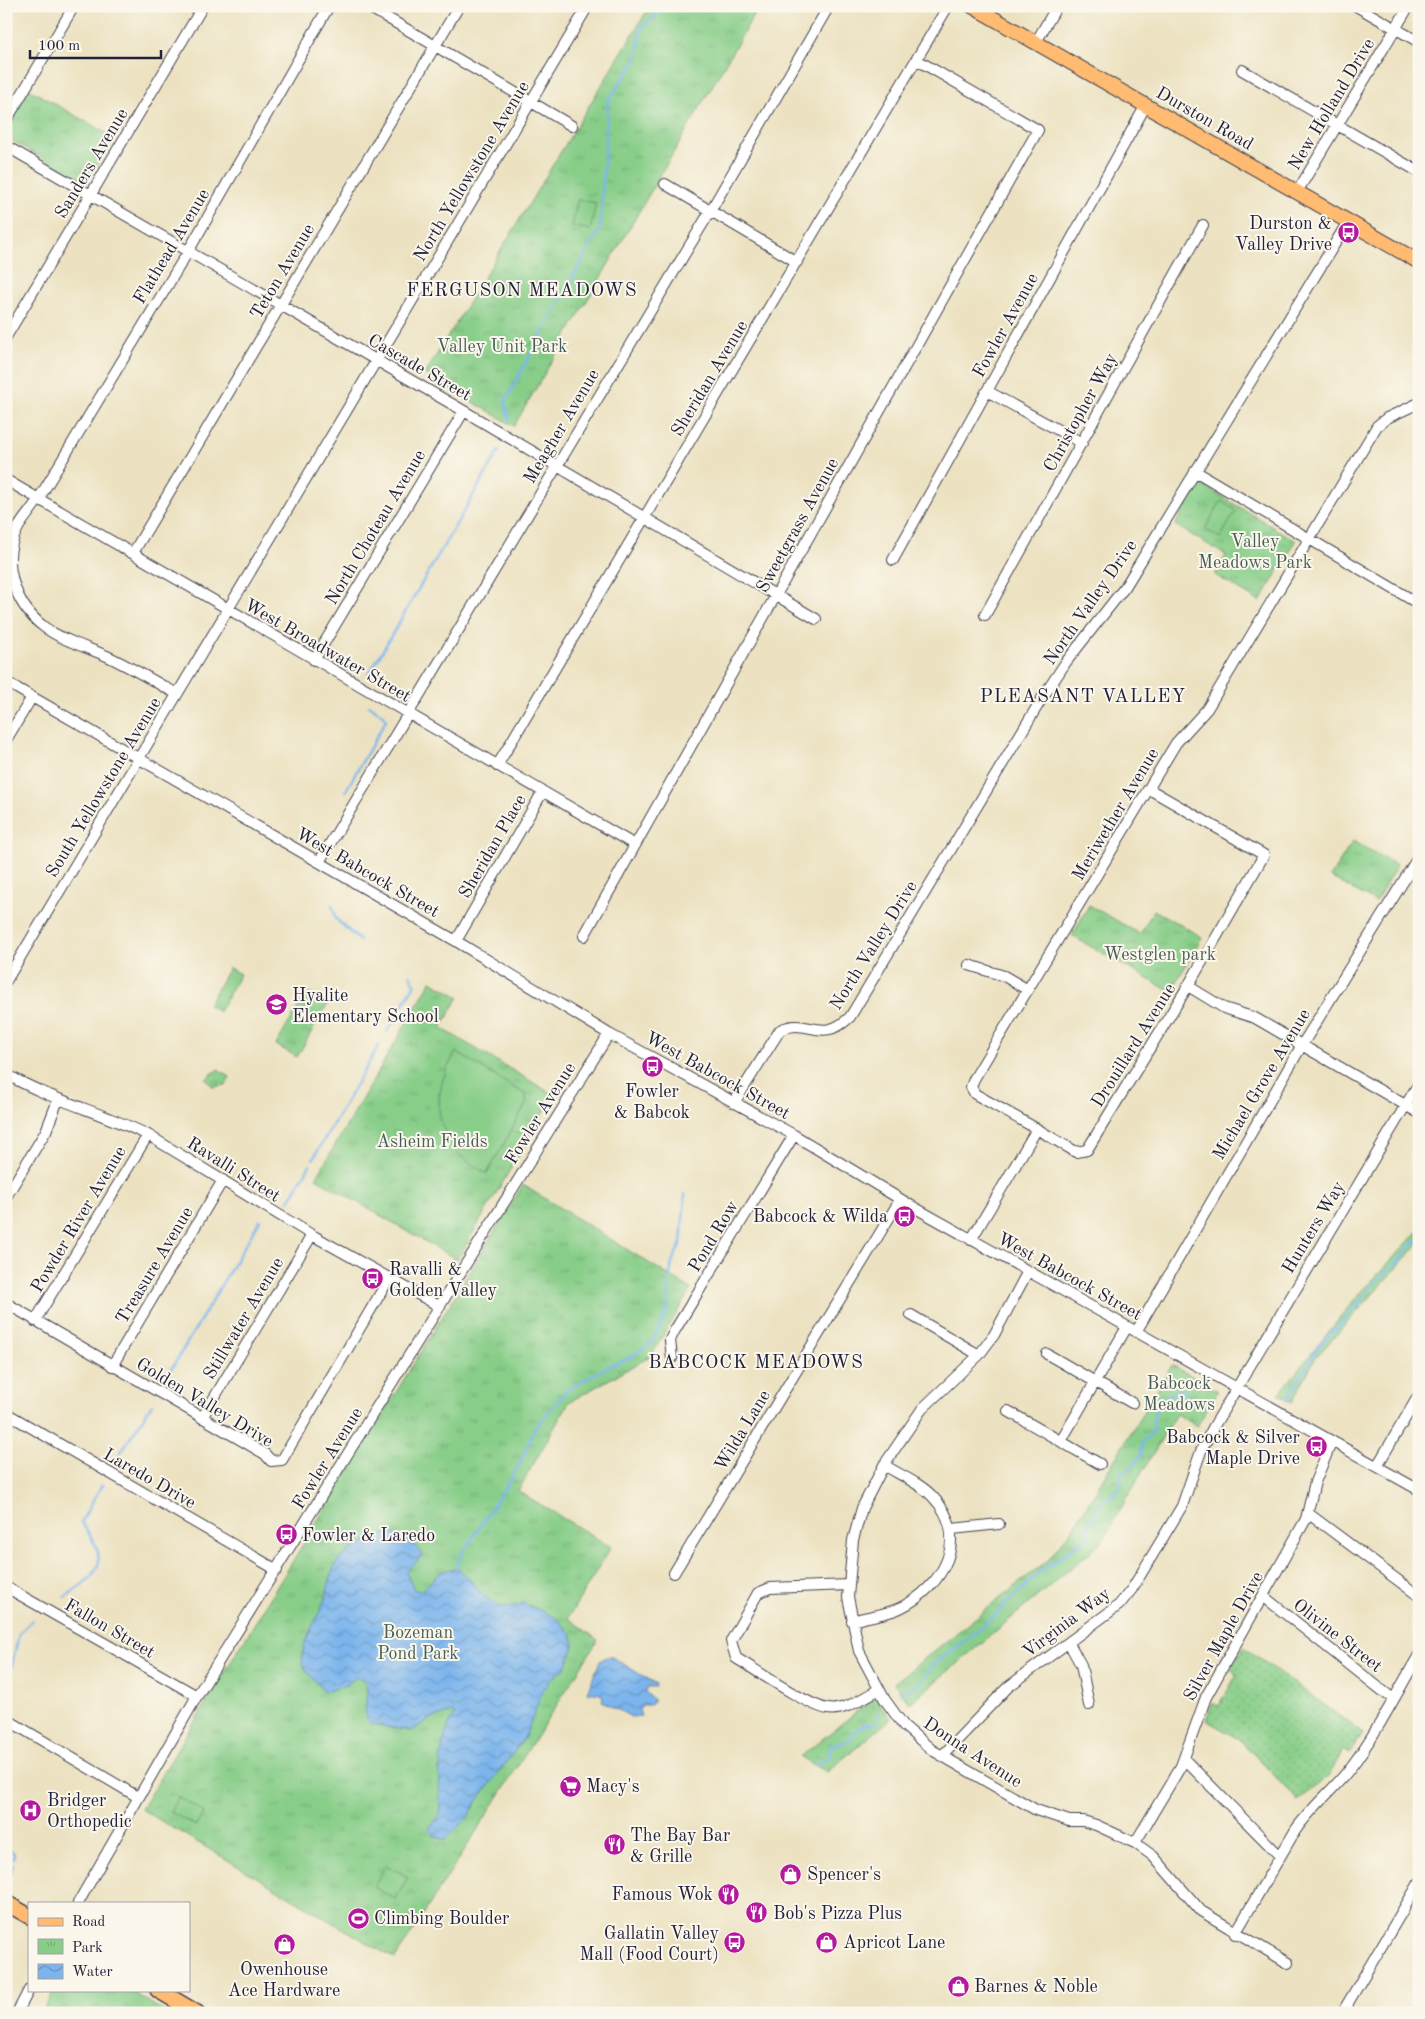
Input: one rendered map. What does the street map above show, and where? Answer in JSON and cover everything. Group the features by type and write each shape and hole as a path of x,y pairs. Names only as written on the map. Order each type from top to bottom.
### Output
{"highway":[{"path":"6,1902 28,1915"},
{"path":"161,1992 196,2013"}],"main road":[{"name":"Durston Road","path":"972,6 1419,262"}],"street":[{"path":"6,121 74,6"},
{"name":"Sanders Avenue","path":"6,337 203,6"},
{"name":"Flathead Avenue","path":"8,562 18,528 38,500 188,250 329,6"},
{"path":"367,6 572,126"},
{"name":"Teton Avenue","path":"133,553 459,6"},
{"name":"North Yellowstone Avenue","path":"227,610 588,6"},
{"name":"Meagher Avenue","path":"319,862 711,210 829,6"},
{"name":"Sheridan Avenue","path":"497,766 948,6"},
{"path":"1036,42 1057,6"},
{"path":"1356,6 1419,42"},
{"name":"New Holland Drive","path":"1297,192 1409,6"},
{"name":"Sweetgrass Avenue","path":"584,936 1038,130 917,60"},
{"path":"1242,70 1419,172"},
{"name":"Fowler Avenue","path":"893,560 1146,106"},
{"name":"Cascade Street","path":"6,146 377,360 816,619"},
{"path":"665,184 797,262"},
{"name":"North Valley Drive","path":"734,1103 780,1030 790,1026 801,1026 826,1031 841,1026 850,1017 1041,700 1066,662 1125,587 1348,222"},
{"name":"Christopher Way","path":"985,615 1203,225"},
{"path":"988,391 1082,443"},
{"name":"Meriwether Avenue","path":"1037,1129 975,1094 971,1087 1184,732 1207,709 1377,426 1387,418 1419,403"},
{"name":"North Choteau Avenue","path":"314,660 464,411"},
{"path":"1195,470 1419,604"},
{"name":"West Broadwater Street","path":"6,480 227,610 635,845"},
{"path":"8,562 13,586 25,606 43,626 73,643 122,663 177,694"},
{"name":"South Yellowstone Avenue","path":"6,981 227,610"},
{"name":"West Babcock Street","path":"6,682 456,941 609,1034 794,1135 900,1200 1419,1490"},
{"path":"6,740 32,697"},
{"name":"Drouillard Avenue","path":"1037,1129 1076,1152 1087,1150 1188,986 1264,855 1149,789"},
{"name":"Sheridan Place","path":"456,941 542,792"},
{"name":"Michael Grove Avenue","path":"1061,1441 1095,1382 1131,1329 1302,1045 1419,856"},
{"path":"969,965 1004,976 1028,990"},
{"path":"1188,986 1224,1008 1255,1018 1419,1112"},
{"name":"Fowler Avenue","path":"79,1902 197,1696 609,1034"},
{"name":"Ravalli Street","path":"6,1074 58,1100 121,1122 148,1135 222,1180 238,1192 439,1306"},
{"name":"Hunters Way","path":"1236,1387 1419,1083"},
{"path":"6,1197 46,1131 58,1100"},
{"path":"971,1240 1037,1129"},
{"name":"Powder River Avenue","path":"35,1321 148,1135"},
{"name":"Pond Row","path":"672,1358 670,1340 675,1330 794,1135"},
{"name":"Treasure Avenue","path":"112,1366 222,1180"},
{"name":"Wilda Lane","path":"674,1573 900,1200"},
{"name":"Stillwater Avenue","path":"202,1418 312,1235"},
{"name":"Donna Avenue","path":"1028,1271 994,1335 979,1356 922,1409 884,1466 862,1508 852,1540 848,1597 859,1651 878,1690 904,1726 942,1756 1036,1810 1069,1821 1083,1821 1096,1825 1135,1843 1146,1850 1165,1869 1201,1911 1236,1934 1288,1963"},
{"name":"Golden Valley Drive","path":"6,1304 264,1454 270,1461 282,1460 390,1277"},
{"path":"911,1315 979,1356"},
{"path":"1047,1354 1132,1403"},
{"name":"Virginia Way","path":"942,1756 1008,1687 1119,1606 1132,1589 1182,1506 1201,1451 1236,1387"},
{"path":"1377,1466 1419,1395"},
{"path":"1008,1411 1100,1464"},
{"name":"Laredo Drive","path":"6,1413 277,1570"},
{"name":"Silver Maple Drive","path":"1135,1843 1184,1759 1206,1697 1309,1514 1315,1482 1332,1441"},
{"path":"852,1621 901,1608 933,1584 950,1558 952,1529 940,1504 931,1495 884,1466"},
{"path":"1309,1514 1419,1596"},
{"path":"952,1529 999,1524"},
{"path":"849,1585 770,1588 758,1593 732,1641 736,1658 808,1701 828,1710 842,1708 878,1690"},
{"name":"Fallon Street","path":"6,1587 197,1696"},
{"name":"Olivine Street","path":"1263,1596 1393,1699"},
{"path":"1069,1643 1081,1665 1089,1705"},
{"path":"1236,1934 1305,1816 1349,1770 1419,1655"},
{"path":"6,1719 138,1797"},
{"path":"1184,1759 1280,1856"},
{"path":"1342,2013 1419,1883"},
{"path":"17,2013 28,1992"}],"green space":[{"name":"Valley Unit Park","path":"650,6 759,6 514,426 425,374"},
{"path":"29,89 113,137 87,183 6,137 6,128"},
{"path":"578,199 596,203 590,230 572,226"},
{"name":"Valley Meadows Park","path":"1199,483 1296,541 1260,602 1215,575 1226,555 1175,525"},
{"path":"1221,501 1236,511 1220,538 1205,529"},
{"path":"1353,841 1397,865 1376,902 1330,877"},
{"name":"Westglen park","path":"1089,905 1140,934 1154,910 1202,937 1171,992 1072,936"},
{"path":"229,968 240,974 219,1012 208,1005"},
{"name":"Asheim Fields","path":"431,981 459,997 441,1028 554,1095 457,1260 316,1178"},
{"path":"307,992 328,1003 297,1057 276,1045"},
{"path":"456,1052 526,1095 527,1102 487,1174 461,1156 451,1144 440,1118 440,1092 443,1079"},
{"path":"218,1069 230,1077 226,1085 213,1087 206,1079"},
{"name":"Bozeman Pond Park","path":"523,1185 691,1289 651,1356 569,1402 518,1491 611,1547 568,1618 598,1640 395,1959 141,1809"},
{"path":"1419,1230 1419,1243 1316,1357 1292,1402 1279,1394 1355,1299"},
{"name":"Babcock Meadows","path":"1172,1365 1218,1391 1197,1426 1176,1414 1101,1543 910,1703 894,1683 1048,1560 1073,1528"},
{"path":"1244,1647 1363,1733 1350,1753 1343,1750 1329,1776 1298,1800 1240,1740 1206,1720 1212,1703 1219,1706 1237,1674 1230,1669"},
{"path":"875,1697 891,1719 827,1772 800,1757"},
{"path":"178,1797 204,1812 196,1826 170,1812"},
{"path":"386,1865 408,1877 395,1899 374,1887"},
{"path":"54,1992 132,1992 167,2013 95,2013 81,2009 80,2013 42,2013"}],"water":[{"path":"391,1533 410,1541 420,1551 422,1556 406,1572 415,1591 424,1589 438,1573 457,1567 494,1603 502,1607 512,1607 523,1603 555,1617 571,1633 574,1645 566,1667 550,1680 543,1690 525,1737 478,1800 469,1816 445,1840 434,1836 429,1828 437,1819 440,1810 440,1760 445,1737 455,1714 453,1712 430,1719 411,1731 371,1724 366,1719 367,1689 365,1680 356,1677 347,1685 324,1692 302,1665 304,1646 324,1601 336,1564 356,1546"},
{"path":"606,1657 612,1657 656,1684 655,1687 648,1687 645,1692 653,1699 653,1703 643,1705 639,1710 641,1716 631,1717 602,1701 601,1694 587,1692 600,1661"}],"waterway":[{"path":"509,419 505,401 600,228 608,100 637,59 641,28 666,6"},
{"path":"369,674 499,451"},
{"path":"345,792 386,720 383,715 369,705"},
{"path":"332,905 336,919 360,941"},
{"path":"387,1032 415,984 410,975"},
{"path":"313,1159 379,1045"},
{"path":"289,1201 310,1165"},
{"path":"457,1567 460,1557 517,1469 535,1428 568,1389 607,1367 629,1358 653,1341 668,1309 672,1262 681,1243 685,1194"},
{"path":"166,1378 260,1220"},
{"path":"1287,1400 1319,1345 1346,1318 1354,1307 1358,1306 1371,1287 1401,1258 1411,1245 1419,1240"},
{"path":"900,1693 919,1684 933,1665 981,1628 1041,1571 1089,1536 1088,1520 1097,1514 1102,1501 1111,1496 1121,1486 1121,1473 1131,1468 1141,1455 1142,1443 1153,1431 1154,1413 1167,1396 1181,1389 1191,1400 1205,1406"},
{"path":"119,1455 152,1404"},
{"path":"65,1597 88,1580 98,1565 99,1556 96,1547 81,1522 102,1485"},
{"path":"6,1680 10,1674 19,1634 32,1620"},
{"path":"816,1765 831,1756 830,1749 832,1745 851,1740 854,1732 864,1724 871,1725 877,1721 878,1713"},
{"path":"6,1848 14,1853 13,1859"},
{"path":"10,1875 13,1865"}],"place":[{"name":"Durston & Valley Drive","path":"1348,233"},
{"name":"Hyalite Elementary School","path":"276,1005"},
{"name":"Fowler & Babcok","path":"652,1066"},
{"name":"Babcock & Wilda","path":"904,1216"},
{"name":"Ravalli & Golden Valley","path":"373,1279"},
{"name":"Babcock & Silver Maple Drive","path":"1316,1447"},
{"name":"Fowler & Laredo","path":"286,1535"},
{"name":"Macy's","path":"570,1786"},
{"name":"Bridger Orthopedic","path":"31,1810"},
{"name":"The Bay Bar & Grille","path":"614,1845"},
{"name":"Spencer's","path":"791,1874"},
{"name":"Famous Wok","path":"729,1894"},
{"name":"Bob's Pizza Plus","path":"757,1913"},
{"name":"Climbing Boulder","path":"358,1918"},
{"name":"Apricot Lane","path":"827,1942"},
{"name":"Gallatin Valley Mall (Food Court)","path":"735,1943"},
{"name":"Owenhouse Ace Hardware","path":"284,1944"},
{"name":"Barnes & Noble","path":"958,1986"}],"district":[{"name":"FERGUSON MEADOWS","path":"522,289"},
{"name":"PLEASANT VALLEY","path":"1083,695"},
{"name":"BABCOCK MEADOWS","path":"756,1361"}]}
